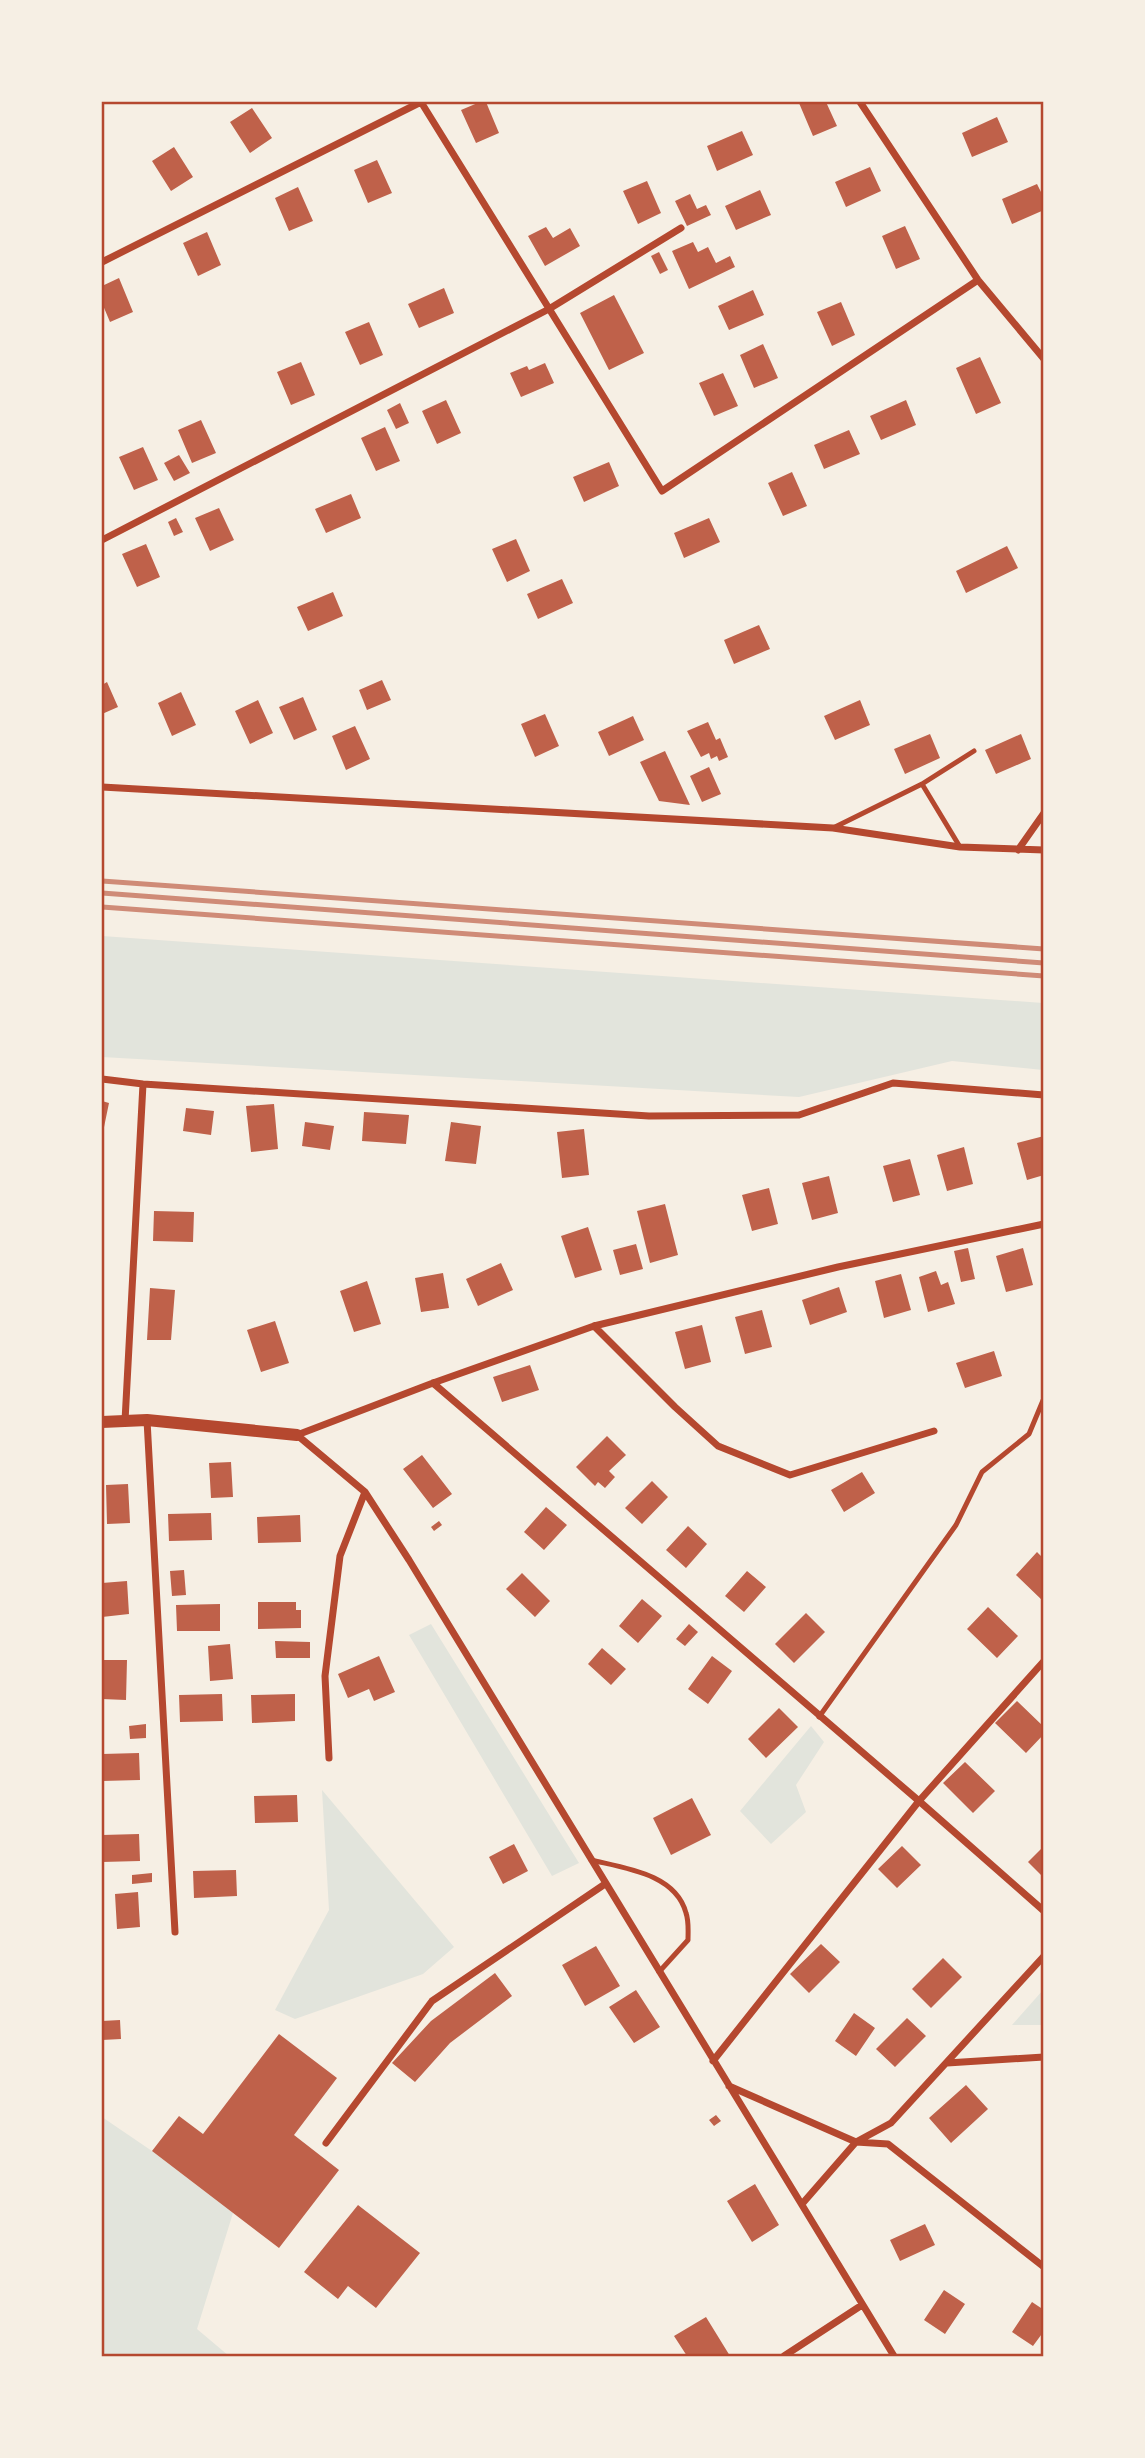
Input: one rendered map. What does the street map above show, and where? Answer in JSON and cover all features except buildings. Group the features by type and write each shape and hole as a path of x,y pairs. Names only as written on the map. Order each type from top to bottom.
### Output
{"street":[{"path":"102,262 421,102 662,491 978,280"},
{"path":"860,102 978,280 1044,359"},
{"path":"102,540 549,309 681,228"},
{"path":"102,787 833,828 960,848 1044,850"},
{"path":"1018,850 1044,813"},
{"path":"102,1079 142,1084 649,1116 799,1115 893,1083 1044,1094"},
{"path":"124,1421 142,1084"},
{"path":"102,1422 147,1420 297,1435 594,1326 838,1267 1044,1224"},
{"path":"594,1326 718,1446 790,1475 934,1432"},
{"path":"433,1383 1044,1912"},
{"path":"147,1420 175,1932"},
{"path":"297,1435 365,1492 894,2357"},
{"path":"329,1758 325,1676 340,1556 365,1492"},
{"path":"713,2062 919,1801 1044,1661"},
{"path":"326,2143 432,2001 605,1884"},
{"path":"802,2204 856,2142 891,2123 1044,1956"},
{"path":"947,2063 1044,2057"},
{"path":"729,2086 856,2142 888,2144 1044,2267"},
{"path":"784,2357 862,2305"}],"lane":[{"path":"833,828 922,784 974,751"},
{"path":"922,784 960,848"},
{"path":"819,1717 956,1525 982,1472 1029,1434 1044,1398"},
{"path":"590,1859 657,1879 674,1890 686,1913 688,1940 659,1972"}],"shaded area":[{"path":"102,936 1043,1003 1043,1070 952,1061 799,1097 102,1057"},
{"path":"431,1624 579,1863 552,1876 409,1635"},
{"path":"811,1726 824,1742 796,1785 806,1812 771,1844 740,1811"},
{"path":"322,1790 454,1947 423,1974 295,2019 275,2010 329,1910"},
{"path":"1043,1990 1043,2025 1012,2025"},
{"path":"102,2117 152,2151 233,2213 197,2329 229,2356 102,2356"}],"railway":[{"path":"102,881 1044,949"},
{"path":"102,893 1044,963"},
{"path":"102,907 1044,976"}]}
